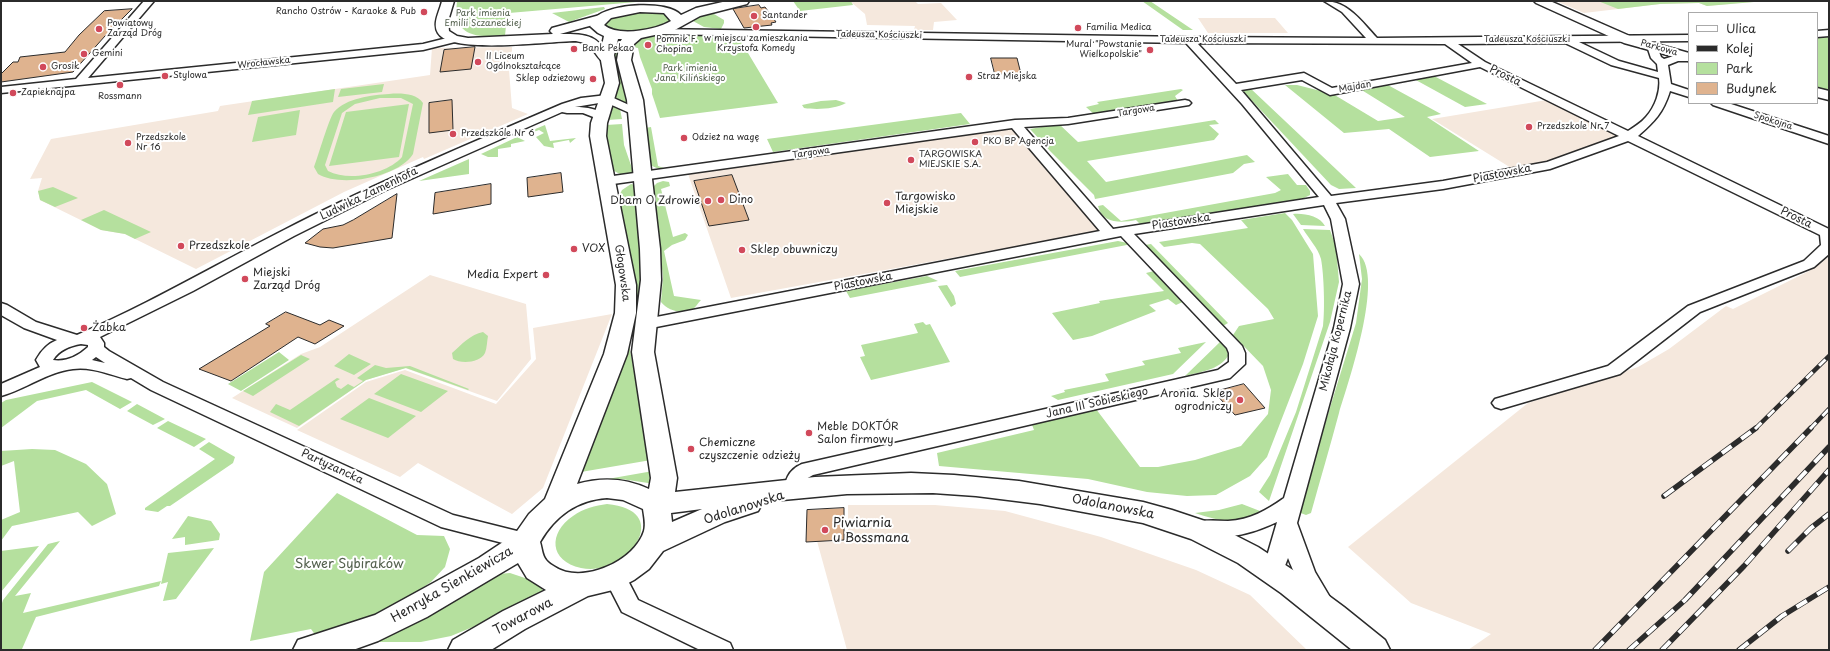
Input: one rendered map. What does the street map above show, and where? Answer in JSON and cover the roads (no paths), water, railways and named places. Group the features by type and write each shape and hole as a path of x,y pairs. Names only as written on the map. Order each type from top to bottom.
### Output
{"main road":[{"path":"713,1 660,8 629,9 614,12 603,27 638,34 657,31 670,27 678,21 695,13 743,1"},
{"path":"660,8 671,11 678,21"},
{"name":"Głogowska","path":"556,505 625,325 627,307 626,287 598,136 601,117 613,79 607,60 611,40 603,27"},
{"path":"638,34 628,40 624,55 634,94 650,249 651,280 643,352 664,478 662,490 656,504 658,530 654,543 645,556 632,568 615,577 599,582 583,585 564,584 547,578 536,569 529,556 526,541 543,516 556,505 574,496 592,490 611,488 628,490 656,504"},
{"name":"Odolanowska","path":"656,504 804,489 911,483 1009,489 1135,510 1191,527 1227,543 1274,570 1374,650"},
{"name":"Odolanowska","path":"654,543 715,515 804,489"},
{"name":"Henryka Sienkiewicza","path":"309,650 348,639 387,624 493,564 526,541"},
{"name":"Towarowa","path":"464,650 514,620 583,585"}],"street":[{"path":"79,82 149,1"},
{"path":"1329,1 1345,10 1374,40"},
{"name":"Parkowa","path":"1540,1 1628,40 1688,57"},
{"path":"447,5 452,14 457,31 447,36 443,31 443,15 447,5"},
{"name":"Tadeusza Kościuszki","path":"678,21 699,28 716,31"},
{"name":"Wrocławska","path":"1,90 423,46 457,31 486,38 603,27"},
{"name":"Wrocławska","path":"526,39 603,27"},
{"name":"Wrocławska","path":"457,31 478,42 583,38 592,41 607,60"},
{"name":"Tadeusza Kościuszki","path":"657,31 1189,40 1447,41 1628,40 1688,38"},
{"path":"1818,34 1829,33"},
{"path":"1674,39 1672,41 1672,46 1688,56"},
{"name":"Mikołaja Kopernika","path":"1189,40 1246,102 1328,200 1338,219 1351,284 1342,328 1274,570"},
{"path":"1568,40 1603,59 1642,72 1664,75"},
{"name":"Prosta","path":"1447,41 1481,64 1827,233 1828,245 1823,252 1809,264 1694,309 1614,370 1501,403"},
{"path":"1652,46 1664,75 1688,93"},
{"path":"1664,75 1677,58 1688,57"},
{"name":"Majdan","path":"1232,88 1304,76 1330,92 1481,64"},
{"name":"Piastowska","path":"646,324 1124,231 1328,200 1443,185 1550,165 1630,136 1651,119 1661,101 1664,75"},
{"path":"1818,92 1829,96"},
{"path":"608,98 636,112"},
{"name":"Ludwika Zamenhofa","path":"87,342 289,233 381,187 555,111 581,101 608,98"},
{"name":"Targowa","path":"606,181 1016,124 1068,121 1185,103"},
{"name":"Spokojna","path":"1720,104 1829,140"},
{"name":"Ludwika Zamenhofa","path":"555,111 585,110 601,117"},
{"path":"1016,124 1110,234"},
{"name":"Jana III Sobieskiego","path":"804,489 795,480 798,475 809,469 1224,374 1232,369 1237,364 1238,353 1234,346 1124,231"},
{"name":"Partyzancka","path":"1,308 30,325 49,342 53,359"},
{"name":"Partyzancka","path":"30,325 87,342 103,355 144,378 448,522 526,541"},
{"path":"1,390 13,386 53,359 87,342 87,356 73,363 53,359"},
{"name":"Partyzancka","path":"73,363 90,365 144,378"},
{"path":"1191,527 1240,529 1260,523 1277,514 1293,502"},
{"path":"1287,523 1300,563 1312,588 1331,615"},
{"path":"615,577 630,606 722,650"}],"railway":[{"path":"1755,429 1829,356"},
{"path":"1810,429 1829,409"},
{"path":"1664,496 1756,428"},
{"path":"1595,650 1811,428"},
{"path":"1629,650 1685,600 1829,447"},
{"path":"1662,650 1744,566 1829,470"},
{"path":"1788,551 1811,528 1829,514"},
{"path":"1739,650 1782,616 1829,587"}],"place":[{"name":"Rancho Ostrów - Karaoke & Pub","path":"424,12"},
{"name":"Santander","path":"754,16"},
{"name":"w miejscu zamieszkania Krzystofa Komedy","path":"756,27"},
{"name":"Familia Medica","path":"1078,28"},
{"name":"Powiatowy Zarząd Dróg","path":"99,29"},
{"name":"Pomnik F. Chopina","path":"648,45"},
{"name":"Bank Pekao","path":"574,49"},
{"name":"Mural \"Powstanie Wielkopolskie\"","path":"1150,50"},
{"name":"Gemini","path":"84,54"},
{"name":"II Liceum Ogólnokształcące","path":"478,62"},
{"name":"Grosik","path":"43,67"},
{"name":"Stylowa","path":"165,76"},
{"name":"Straż Miejska","path":"969,77"},
{"name":"Sklep odzieżowy","path":"593,79"},
{"name":"Rossmann","path":"120,85"},
{"name":"Zapieknajpa","path":"13,93"},
{"name":"Przedszkole Nr 7","path":"1529,127"},
{"name":"Przedszkole Nr 6","path":"453,134"},
{"name":"Odzież na wagę","path":"684,138"},
{"name":"PKO BP Agencja","path":"975,142"},
{"name":"Przedszkole Nr 16","path":"128,143"},
{"name":"TARGOWISKA MIEJSKIE S.A.","path":"911,160"},
{"name":"Dino","path":"721,200"},
{"name":"Dbam O Zdrowie","path":"708,201"},
{"name":"Targowisko Miejskie","path":"887,203"},
{"name":"Przedszkole","path":"181,246"},
{"name":"VOX","path":"574,249"},
{"name":"Sklep obuwniczy","path":"742,250"},
{"name":"Media Expert","path":"546,275"},
{"name":"Miejski Zarząd Dróg","path":"245,279"},
{"name":"Żabka","path":"84,328"},
{"name":"Aronia. Sklep ogrodniczy","path":"1240,400"},
{"name":"Meble DOKTÓR Salon firmowy","path":"809,433"},
{"name":"Chemiczne czyszczenie odzieży","path":"691,449"},
{"name":"Piwiarnia u Bossmana","path":"825,530"}],"park label":[{"name":"Park imienia Emilii Sczaneckiej","path":"483,20"},
{"name":"Park imienia Jana Kilińskiego","path":"690,74"},
{"name":"Skwer Sybiraków","path":"349,564"}]}
